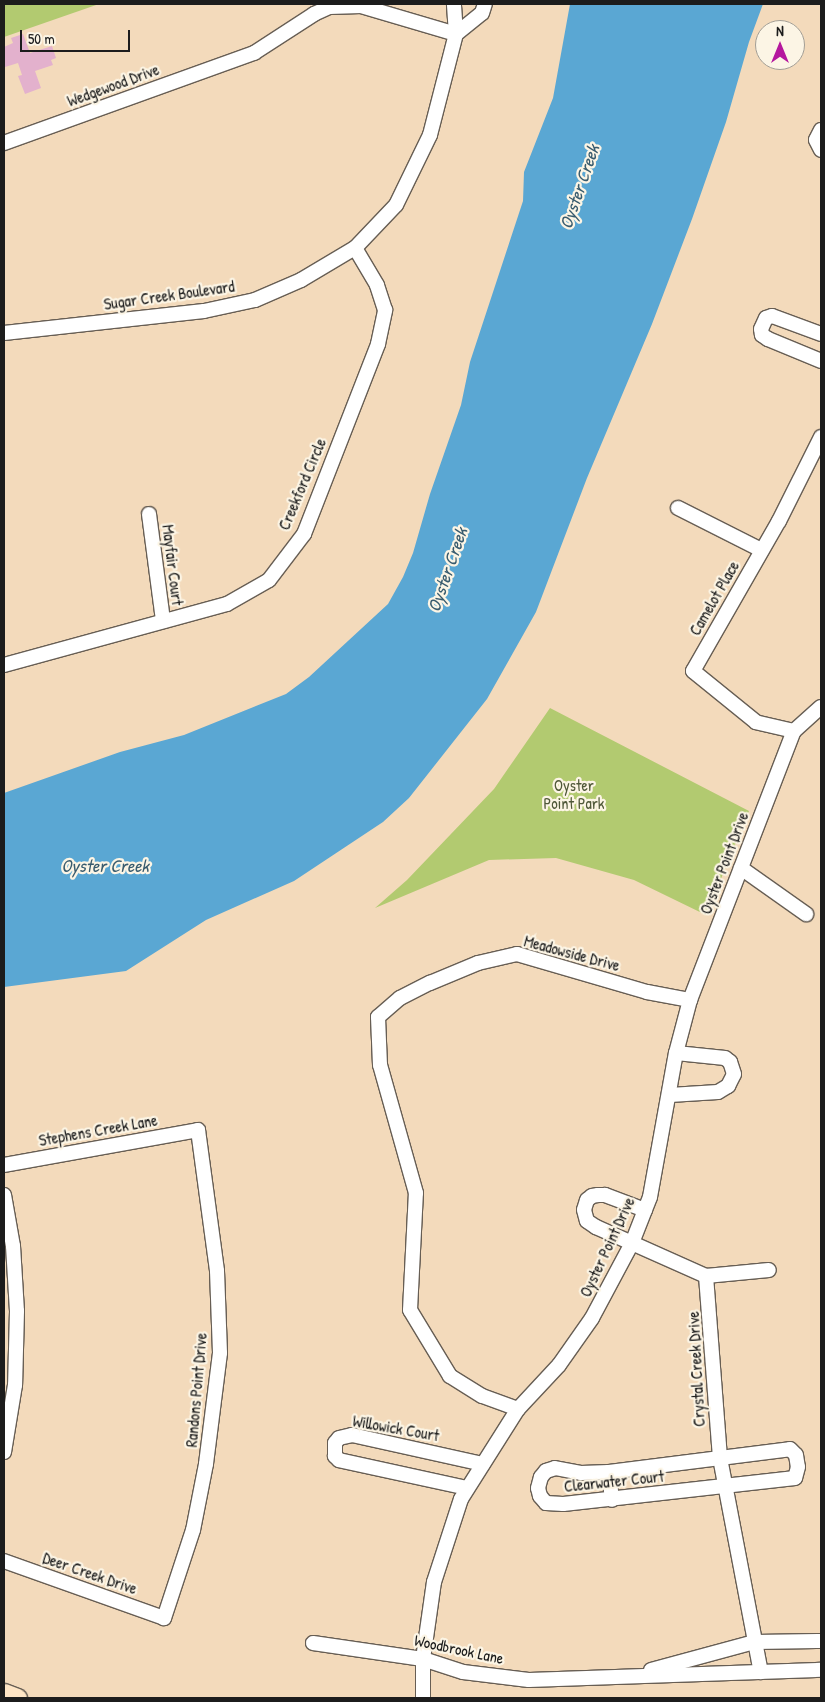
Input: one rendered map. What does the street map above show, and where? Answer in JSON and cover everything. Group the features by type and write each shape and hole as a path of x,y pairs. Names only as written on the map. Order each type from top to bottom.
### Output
{"main road":[{"path":"4,1694 17,1698"}],"street":[{"name":"Sugar Creek Boulevard","path":"4,333 204,312 255,300 301,280 355,248 396,205 430,135 456,34 454,4"},
{"path":"456,34 482,13 485,4"},
{"name":"Wedgewood Drive","path":"4,143 254,53 314,14 329,7 361,6 456,34"},
{"path":"821,130 816,140 821,150"},
{"name":"Creekford Circle","path":"4,665 227,604 269,580 304,534 378,344 385,310 377,285 355,248"},
{"path":"821,334 772,316 766,318 761,329 762,335 768,339 821,361"},
{"name":"Camelot Place","path":"794,731 756,722 693,671 762,550 821,437"},
{"path":"678,508 762,550"},
{"name":"Mayfair Court","path":"149,514 163,621"},
{"name":"Oyster Point Drive","path":"423,1698 423,1659 434,1582 461,1499 518,1409 559,1365 592,1318 632,1243 650,1197 670,1095 676,1053 690,1000 794,731 821,707"},
{"path":"741,868 806,914"},
{"name":"Meadowside Drive","path":"518,1409 482,1396 450,1376 410,1310 416,1193 380,1065 378,1018 400,998 478,963 517,954 647,992 690,1000"},
{"path":"670,1095 718,1092 728,1086 734,1074 730,1062 725,1058 676,1053"},
{"name":"Stephens Creek Lane","path":"4,1165 198,1130"},
{"name":"Randons Point Drive","path":"164,1618 193,1530 206,1464 220,1353 218,1271 198,1130"},
{"path":"4,1195 13,1246 17,1311 15,1385 4,1452"},
{"path":"645,1210 605,1195 592,1196 587,1200 584,1210 588,1221 596,1227 706,1276 769,1270"},
{"name":"Crystal Creek Drive","path":"706,1276 720,1458 724,1487 761,1672"},
{"name":"Willowick Court","path":"467,1488 339,1460 335,1456 335,1443 339,1438 352,1435 483,1464"},
{"name":"Clearwater Court","path":"790,1449 796,1455 798,1467 795,1478 563,1504 546,1503 540,1496 538,1488 541,1477 546,1471 555,1468 581,1473 609,1472 720,1458 790,1449"},
{"path":"609,1472 612,1500"},
{"name":"Deer Creek Drive","path":"4,1561 164,1618"},
{"name":"Woodbrook Lane","path":"629,1676 755,1642 821,1641"},
{"name":"Woodbrook Lane","path":"313,1643 423,1659 463,1672 529,1680 821,1670"}],"green space":[{"path":"4,4 99,4 4,37"},
{"name":"Oyster Point Park","path":"550,708 749,811 706,915 634,880 556,858 489,860 375,908 407,880 494,789"}],"water":[{"name":"Oyster Creek","path":"570,4 763,4 757,20 755,20 755,26 726,122 652,324 587,478 536,612 487,699 409,798 383,822 294,881 206,920 126,971 4,987 4,793 120,752 184,735 286,694 309,677 388,604 403,577 413,553 430,494 461,405 470,362 523,201 524,172 553,98"}],"building":[{"path":"23,34 30,53 52,46 56,58 51,60 53,65 35,71 41,88 25,94 18,76 22,75 18,63 5,67 4,63 4,47 13,43 11,38"}]}
